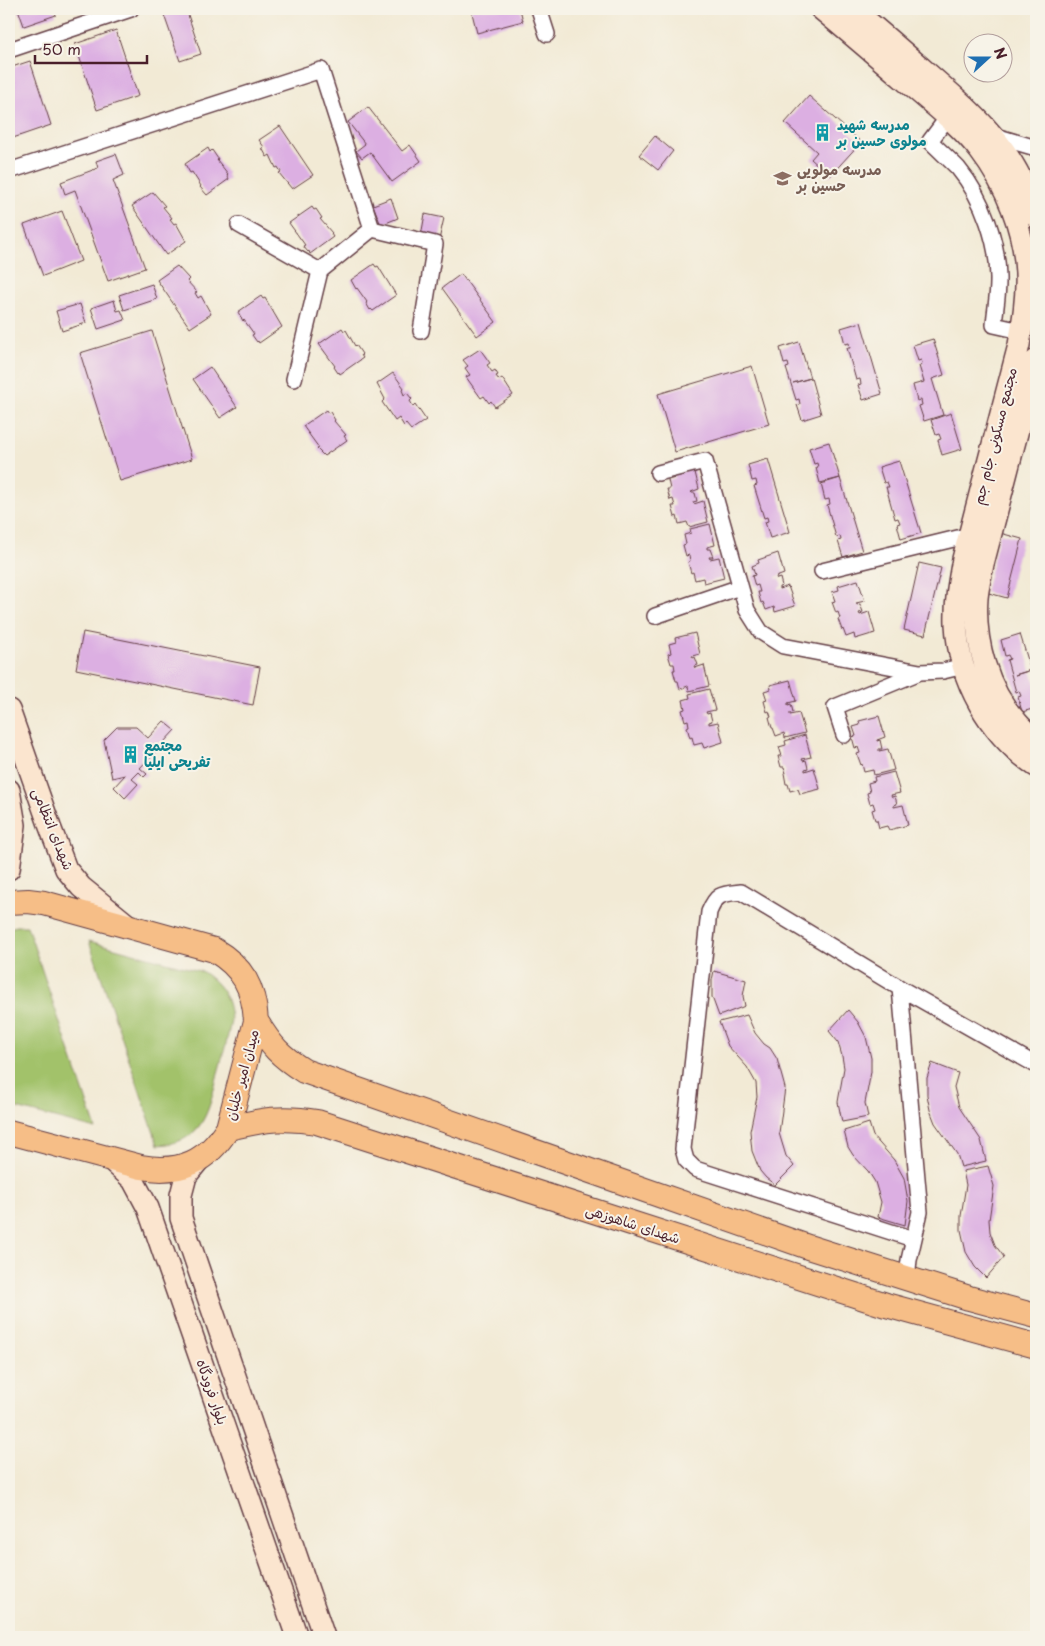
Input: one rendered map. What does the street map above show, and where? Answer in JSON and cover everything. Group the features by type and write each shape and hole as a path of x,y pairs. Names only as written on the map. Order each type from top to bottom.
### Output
{"main road":[{"name":"میدان امیر خلبان","path":"9,902 28,901 44,903 214,950 237,968 246,980 252,992 256,1021 228,1128 211,1151 199,1160 186,1166 157,1170 9,1132"},
{"path":"256,1021 266,1039 278,1053 304,1071 808,1247 969,1298 1036,1316"},
{"name":"شهدای شاهوزهی","path":"228,1128 282,1118 317,1122 886,1305 1036,1346"}],"street":[{"path":"9,50 131,9"},
{"path":"539,9 547,34"},
{"name":"مجتمع مسکونی جام جم","path":"821,9 955,110"},
{"name":"مجتمع مسکونی جام جم","path":"853,9 987,143 1016,168 1032,203 1036,217"},
{"path":"9,170 321,70 372,228"},
{"path":"955,110 930,141 958,169 975,194 988,223 996,255 998,282 994,324 1029,334"},
{"path":"987,143 1036,148"},
{"name":"مجتمع مسکونی جام جم","path":"987,143 998,178 1013,210 1023,245 1026,274 1025,310 1029,334 970,535 957,594 956,624 960,655 974,697 1000,735 1025,759 1036,766"},
{"path":"240,225 320,272"},
{"path":"294,379 320,272 372,228"},
{"path":"372,228 435,244 421,331"},
{"name":"مجتمع مسکونی جام جم","path":"1036,360 984,564 977,596 976,623 980,651 993,687 1016,721 1036,741"},
{"path":"658,472 705,461 747,610 761,632 783,646 920,672 943,671 964,666"},
{"path":"822,571 970,535"},
{"path":"655,616 740,587"},
{"path":"844,735 835,707 920,672"},
{"name":"شهدای انتظامی","path":"9,710 66,869 80,887 130,926"},
{"name":"شهدای انتظامی","path":"9,790 15,825 9,869"},
{"path":"913,1239 695,1169 686,1160 684,1149 709,912 714,899 723,894 741,892 900,988 1036,1065"},
{"path":"900,988 920,1212 913,1239 907,1278"},
{"name":"بلوار فرودگاه","path":"110,1158 133,1180 148,1208 297,1637"},
{"name":"بلوار فرودگاه","path":"199,1160 186,1176 181,1195 181,1218 324,1637"},
{"path":"960,1325 969,1298"}],"green space":[{"path":"27,926 96,1129 9,1106 9,928"},
{"path":"89,941 203,972 220,987 229,1005 231,1020 211,1100 202,1122 186,1138 173,1143 158,1145"}],"building":[{"path":"18,9 54,9 56,15 24,26"},
{"path":"173,9 186,9 201,54 180,61 163,12"},
{"path":"471,9 520,9 523,21 477,33"},
{"path":"116,30 138,96 97,110 75,44"},
{"path":"30,61 51,125 10,139 9,68"},
{"name":"مدرسه شهید مولوی حسین بر","path":"809,96 861,142 830,176 811,159 817,152 785,123"},
{"path":"368,107 402,151 410,145 421,161 392,182 370,152 362,158 356,151 365,144 348,122"},
{"path":"280,126 313,175 292,189 279,173 281,172 278,167 276,168 270,155 267,157 262,148 264,147 259,140"},
{"path":"655,136 673,151 658,170 639,155"},
{"path":"208,148 210,152 212,150 228,174 229,179 207,195 185,164"},
{"path":"116,154 124,175 113,180 145,268 108,281 75,190 65,194 61,182 98,168 96,161"},
{"path":"153,192 165,206 163,207 172,218 170,219 174,224 176,223 186,241 166,255 132,206"},
{"path":"391,198 398,218 381,225 373,205"},
{"path":"312,207 314,210 316,209 322,218 320,219 332,233 333,237 310,254 289,223"},
{"path":"62,211 81,261 43,276 24,225"},
{"path":"425,214 444,218 439,240 421,236"},
{"path":"374,264 376,267 378,266 396,295 373,311 370,310 367,302 351,280"},
{"path":"177,266 189,279 187,281 197,292 195,293 198,298 201,296 211,314 190,328 157,280"},
{"path":"461,274 496,322 477,336 442,288"},
{"path":"152,284 157,299 124,310 119,295"},
{"path":"261,296 263,299 265,298 282,327 259,343 238,312"},
{"path":"114,300 117,311 121,310 125,320 98,329 91,308"},
{"path":"80,304 86,323 62,331 56,311"},
{"path":"861,322 882,394 863,400 858,385 861,384 860,379 856,380 847,348 850,348 849,343 845,344 841,328"},
{"path":"342,328 344,331 346,330 363,358 340,374 319,344"},
{"path":"152,331 192,459 120,481 80,353"},
{"path":"933,339 944,375 932,379 943,415 924,421 919,406 922,405 921,400 917,401 913,385 924,382 919,366 923,365 921,360 918,361 913,345"},
{"path":"799,342 810,378 793,383 811,378 821,414 802,420 797,405 800,404 799,399 796,400 786,368 789,367 788,363 784,364 780,348"},
{"path":"480,349 490,363 487,365 492,372 495,370 498,375 496,376 499,380 502,378 513,395 495,407 484,396 481,398 466,377 470,375 465,368 468,366 463,360"},
{"path":"752,366 769,424 675,452 658,394"},
{"path":"210,367 237,407 220,418 193,379"},
{"path":"393,373 404,388 402,390 404,395 407,393 412,399 410,401 413,406 415,404 426,420 411,430 406,424 404,426 399,418 395,421 382,402 385,399 377,384"},
{"path":"326,410 328,413 330,412 334,421 346,435 344,436 347,440 324,456 317,449 319,448 303,426"},
{"path":"951,413 962,449 942,455 938,440 941,439 939,434 936,435 931,420"},
{"path":"829,442 840,478 820,483 816,468 818,467 817,463 814,464 809,448"},
{"path":"768,459 790,532 770,538 765,522 768,521 767,517 764,518 754,486 757,485 756,480 752,481 748,465"},
{"path":"899,461 921,533 901,539 897,524 900,523 898,518 895,519 886,487 889,487 887,482 884,483 879,467"},
{"path":"694,468 699,489 691,492 695,493 697,501 693,502 694,504 703,501 708,522 689,527 687,522 679,524 672,506 675,506 673,499 670,500 667,489 670,489 668,480 675,478 674,474"},
{"path":"840,478 862,551 843,557 838,541 841,540 840,536 836,537 827,505 830,504 829,499 825,500 821,484"},
{"path":"710,524 715,545 707,547 707,549 710,549 713,557 709,557 710,559 719,557 724,578 704,583 703,578 695,580 693,572 691,573 688,562 690,561 689,555 686,556 683,545 686,544 684,535 691,533 690,529"},
{"path":"1000,533 1022,539 1007,598 985,592"},
{"path":"778,553 784,574 776,577 777,579 780,578 782,586 779,589 788,586 795,606 775,612 774,607 766,610 763,602 761,603 758,585 755,586 752,576 755,575 752,566 759,563 758,560"},
{"path":"919,563 941,568 925,635 904,630"},
{"path":"858,580 865,601 856,603 857,605 860,604 863,612 859,613 860,615 869,612 875,633 855,639 854,634 846,637 842,630 838,619 840,618 838,612 836,613 832,602 835,601 832,592 839,590 838,586"},
{"path":"83,632 260,667 253,705 76,669"},
{"path":"695,633 700,654 692,656 693,658 695,657 698,665 694,666 695,668 704,665 709,686 689,691 688,686 680,689 678,681 676,681 673,670 675,670 674,664 671,664 668,654 671,653 669,644 676,642 675,638"},
{"path":"1020,634 1036,687 1036,708 1022,712 1018,697 1021,696 1019,691 1016,692 1007,660 1010,659 1008,655 1005,656 1001,640"},
{"path":"790,680 796,701 788,703 788,705 791,704 793,712 790,715 799,713 805,733 785,738 784,733 776,736 772,728 769,717 771,717 769,711 767,712 764,701 767,700 764,691 771,689 770,685"},
{"path":"709,689 715,710 706,712 707,714 710,713 712,721 709,724 718,722 723,742 704,748 702,743 694,745 687,727 689,726 688,720 685,721 682,710 685,709 683,700 690,698 689,694"},
{"path":"879,716 885,737 877,740 880,740 882,749 879,749 879,751 888,749 894,770 874,775 873,770 864,772 857,754 860,753 858,747 855,748 852,737 856,736 853,727 860,725 859,721"},
{"name":"مجتمع تفریحی ایلیا","path":"164,721 175,730 140,768 147,774 144,777 139,772 132,779 138,784 125,798 114,787 125,775 112,778 104,740 117,727 136,727 148,738"},
{"path":"805,735 811,757 802,759 803,761 806,760 808,768 805,771 814,768 820,789 800,794 798,789 790,791 788,784 786,784 784,767 781,767 778,756 782,756 779,747 786,745 785,741"},
{"path":"894,772 900,793 891,795 892,797 895,796 897,804 894,807 903,805 908,825 889,830 887,826 879,828 872,810 875,809 873,803 870,804 867,793 870,792 868,783 875,781 874,777"},
{"path":"714,971 746,980 743,996 745,1006 719,1016 712,997"},
{"path":"848,1010 858,1022 866,1037 871,1058 871,1072 865,1103 868,1117 842,1122 838,1102 844,1068 838,1042 829,1031"},
{"path":"747,1015 755,1033 770,1048 777,1059 785,1088 779,1133 786,1156 794,1166 775,1185 760,1171 752,1151 750,1131 757,1097 756,1083 747,1067 728,1046 719,1022"},
{"path":"932,1063 958,1073 954,1087 959,1107 981,1140 986,1161 961,1167 957,1154 935,1123 927,1095 927,1078"},
{"path":"869,1123 873,1136 894,1160 904,1178 908,1201 905,1225 878,1217 881,1202 875,1182 848,1147 844,1131"},
{"path":"988,1166 994,1186 989,1220 990,1232 995,1245 1004,1257 986,1278 975,1267 966,1252 961,1230 961,1216 966,1185 963,1171"}],"place":[{"name":"مدرسه شهید مولوی حسین بر","path":"823,133"},
{"name":"مدرسه مولویی حسین بر","path":"783,178"},
{"name":"مجتمع تفریحی ایلیا","path":"130,754"}]}
